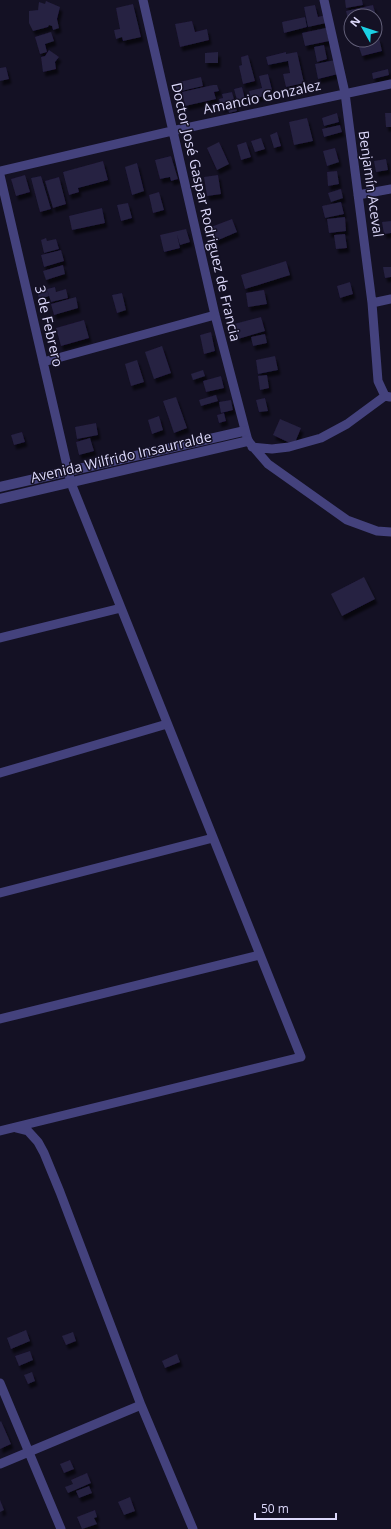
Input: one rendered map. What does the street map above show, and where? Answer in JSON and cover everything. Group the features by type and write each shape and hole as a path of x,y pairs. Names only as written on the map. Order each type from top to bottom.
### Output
{"street":[{"name":"Doctor José Gaspar Rodriguez de Francia","path":"143,0 215,315 244,431 250,444"},
{"name":"Benjamín Aceval","path":"324,0 345,93 372,303 378,381 388,396"},
{"name":"Amancio Gonzalez","path":"0,171 172,131 391,84"},
{"name":"3 de Febrero","path":"0,175 71,483 301,1057 14,1127"},
{"path":"358,195 391,190"},
{"path":"372,303 391,299"},
{"path":"43,362 215,315"},
{"path":"250,444 272,449 289,447 321,438 347,424 388,396"},
{"name":"Avenida Wilfrido Insaurralde","path":"0,486 244,431"},
{"path":"250,444 268,464 347,520 378,531 391,532"},
{"name":"Avenida Wilfrido Insaurralde","path":"0,499 250,444"},
{"path":"0,638 121,608"},
{"path":"0,773 168,724"},
{"path":"0,893 213,838"},
{"path":"0,1019 260,954"},
{"path":"0,1131 14,1127 28,1132 38,1142 44,1153 141,1405 193,1529"},
{"path":"0,1383 61,1529"},
{"path":"0,1464 141,1405"}],"building":[{"path":"345,0 362,0 363,5 346,8"},
{"path":"46,1 60,7 57,19 59,28 53,30 52,26 49,25 48,27 33,31 29,23 29,11 38,10 39,2 45,4"},
{"path":"133,4 141,37 123,41 122,37 116,39 114,30 120,29 116,8"},
{"path":"315,5 318,17 325,15 326,23 308,27 304,7"},
{"path":"373,5 374,8 360,8"},
{"path":"305,17 307,27 284,33 282,22"},
{"path":"192,21 195,32 207,29 209,40 180,47 175,24"},
{"path":"326,28 329,41 305,46 302,33"},
{"path":"51,32 54,41 45,44 47,52 40,54 35,37"},
{"path":"324,45 327,59 317,62 314,47"},
{"path":"359,48 381,48 382,51 362,56"},
{"path":"49,50 59,57 55,62 56,69 43,72 41,57 45,56"},
{"path":"218,52 218,63 205,63 205,53"},
{"path":"286,52 286,54 297,52 304,83 286,87 283,74 290,73 288,61 268,65 266,57"},
{"path":"248,55 255,81 243,84 239,66 242,65 241,57"},
{"path":"335,60 338,74 318,79 315,64"},
{"path":"6,67 9,79 0,81 0,68"},
{"path":"388,69 389,75 373,79 372,73"},
{"path":"268,74 272,90 263,92 264,96 251,99 249,91 262,88 259,76"},
{"path":"201,77 203,86 177,92 175,83"},
{"path":"217,85 219,91 214,92 216,99 185,106 182,92"},
{"path":"242,87 245,99 237,100 234,89"},
{"path":"232,92 237,111 229,113 228,106 221,108 219,99 223,98 222,94"},
{"path":"337,113 339,122 324,126 322,118"},
{"path":"385,113 391,113 391,127 386,127"},
{"path":"307,118 313,141 294,145 289,122"},
{"path":"340,125 342,132 324,137 322,129"},
{"path":"277,132 281,146 274,148 270,135"},
{"path":"261,138 265,149 255,152 251,141"},
{"path":"219,142 229,164 217,170 207,148"},
{"path":"246,142 251,157 241,160 237,145"},
{"path":"335,148 339,162 327,166 323,151"},
{"path":"171,156 178,179 171,181 170,177 160,179 155,160"},
{"path":"386,159 388,170 376,172 374,161"},
{"path":"103,161 108,180 78,188 79,192 69,195 63,172"},
{"path":"137,163 144,191 132,195 125,167"},
{"path":"337,171 339,184 328,186 327,172"},
{"path":"25,175 30,192 16,196 11,179"},
{"path":"218,175 221,194 207,196 204,177"},
{"path":"41,176 51,209 40,212 31,178"},
{"path":"59,177 66,204 53,208 45,181"},
{"path":"341,189 343,198 331,202 328,193"},
{"path":"159,192 164,210 153,213 149,195"},
{"path":"341,202 344,214 325,218 322,206"},
{"path":"128,203 132,218 121,221 117,205"},
{"path":"102,208 105,223 72,230 69,216"},
{"path":"345,217 346,231 329,233 327,219"},
{"path":"232,219 237,232 216,241 211,227"},
{"path":"391,221 391,233 384,234 382,222"},
{"path":"186,229 190,242 180,245 177,235 180,248 164,252 160,235"},
{"path":"345,234 347,248 336,249 334,235"},
{"path":"46,238 47,241 56,239 59,249 44,253 41,240"},
{"path":"61,250 64,261 44,267 41,255"},
{"path":"286,261 290,275 245,289 241,275"},
{"path":"63,265 65,274 46,280 43,271"},
{"path":"383,267 391,267 391,277 385,278"},
{"path":"350,282 353,294 340,298 337,286"},
{"path":"46,287 49,296 39,299 37,290"},
{"path":"55,287 56,292 66,289 68,298 51,302 47,289"},
{"path":"264,290 267,304 248,307 246,293"},
{"path":"122,293 126,310 117,313 112,295"},
{"path":"76,297 78,308 54,315 51,304"},
{"path":"261,317 265,331 238,339 234,324"},
{"path":"84,320 89,338 61,346 56,328"},
{"path":"211,332 215,351 204,354 200,335"},
{"path":"265,334 267,343 253,346 251,337"},
{"path":"162,346 171,373 154,379 145,352"},
{"path":"275,356 278,370 258,374 256,360"},
{"path":"137,360 144,382 131,386 125,364"},
{"path":"203,370 205,376 193,380 191,374"},
{"path":"267,375 269,388 260,390 258,376"},
{"path":"221,376 224,388 206,392 203,381"},
{"path":"216,395 218,401 201,406 199,400"},
{"path":"176,397 187,428 174,433 163,401"},
{"path":"265,398 268,411 259,412 256,400"},
{"path":"231,400 233,410 221,413 219,402"},
{"path":"224,413 226,421 219,423 217,415"},
{"path":"159,416 163,430 152,434 148,420"},
{"path":"280,419 301,428 294,445 273,435"},
{"path":"96,423 98,435 77,439 75,427"},
{"path":"22,432 25,442 14,445 11,435"},
{"path":"90,438 94,451 79,455 76,442"},
{"path":"364,577 375,599 342,616 331,594"},
{"path":"26,1330 30,1341 11,1349 7,1338"},
{"path":"73,1332 76,1341 66,1345 62,1336"},
{"path":"30,1351 33,1360 19,1366 15,1356"},
{"path":"177,1354 180,1362 165,1368 162,1361"},
{"path":"32,1372 35,1381 28,1384 24,1375"},
{"path":"1,1421 11,1444 0,1449 0,1422"},
{"path":"70,1460 74,1469 64,1473 60,1464"},
{"path":"87,1473 91,1483 68,1493 65,1487 73,1484 71,1480"},
{"path":"89,1486 92,1493 79,1498 76,1491"},
{"path":"130,1497 135,1511 124,1515 118,1502"},
{"path":"0,1500 4,1510 0,1512"},
{"path":"95,1510 97,1517 94,1518 97,1524 82,1529 77,1517"}]}
